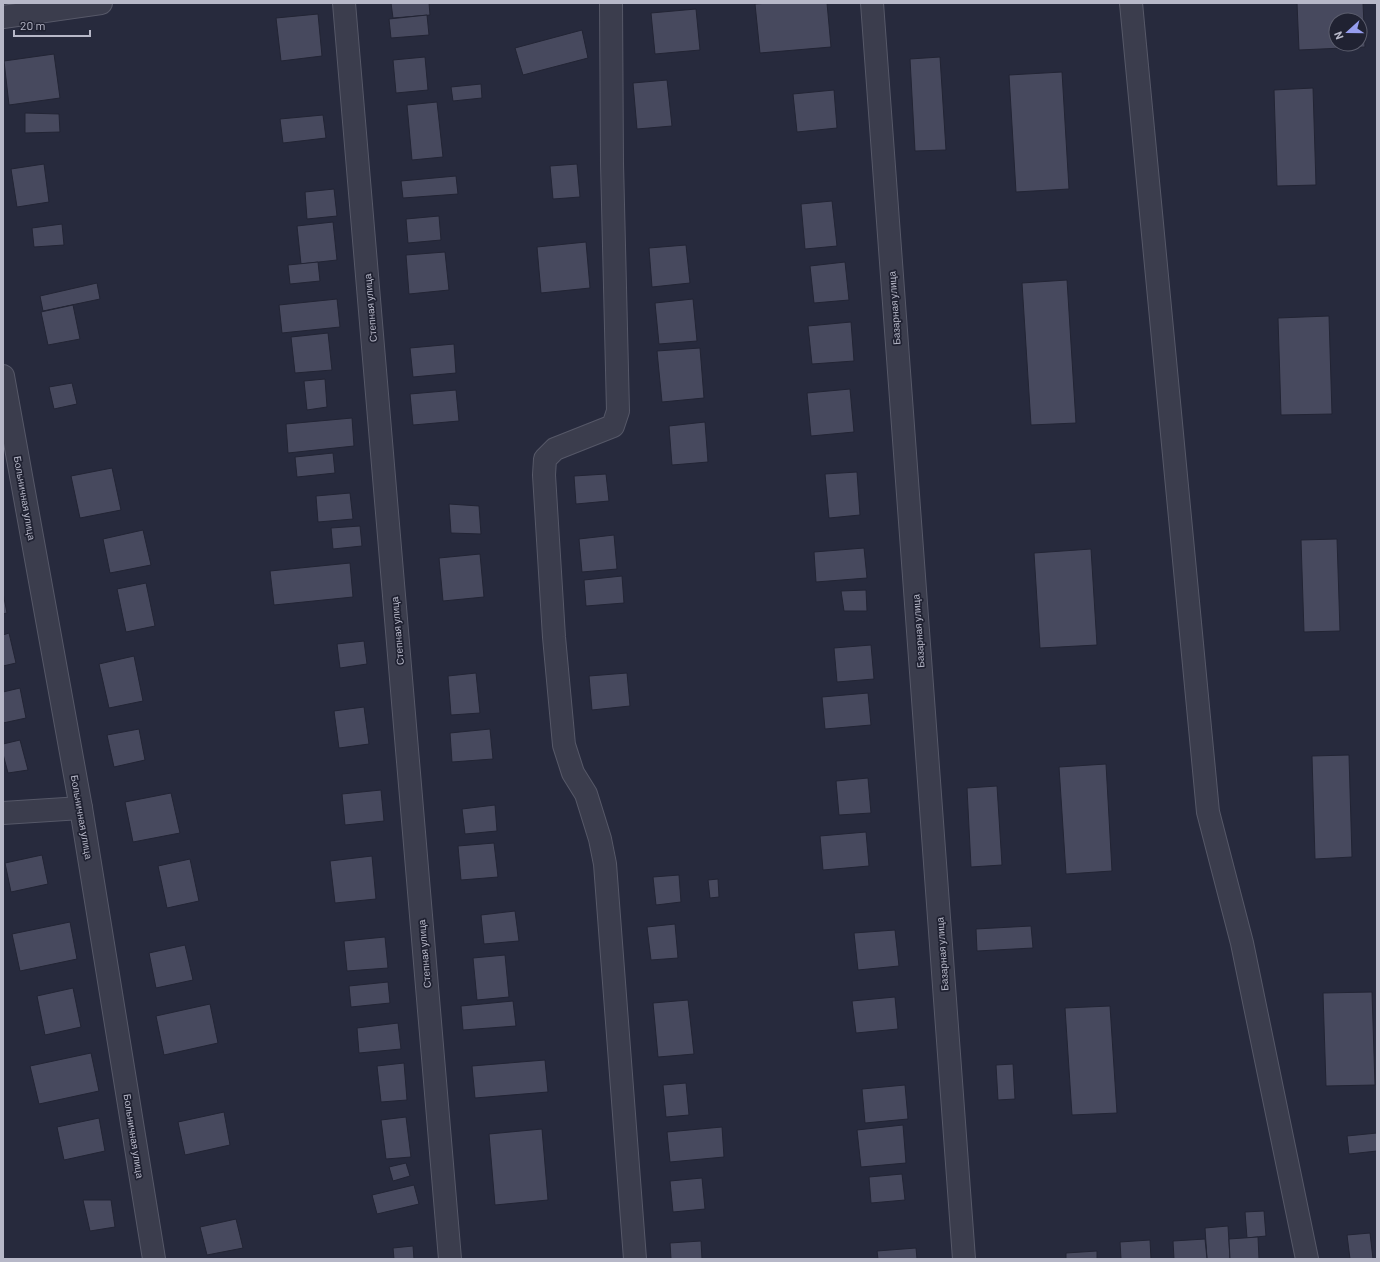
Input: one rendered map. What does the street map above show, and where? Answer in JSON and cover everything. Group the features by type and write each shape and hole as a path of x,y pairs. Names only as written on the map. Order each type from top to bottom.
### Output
{"street":[{"path":"3,17 101,3"},
{"name":"Степная улица","path":"344,3 450,1259"},
{"path":"611,3 612,163 618,411 613,426 555,448 545,459 544,475 554,638 564,745 573,773 586,794 600,839 605,864 635,1259"},
{"name":"Базарная улица","path":"872,3 964,1259"},
{"path":"1131,3 1208,812 1242,943 1307,1259"},
{"name":"Больничная улица","path":"3,376 81,808 154,1259"},
{"path":"3,813 81,808"}],"building":[{"path":"391,3 429,3 430,15 393,18"},
{"path":"827,3 831,47 760,53 755,4"},
{"path":"1297,3 1363,3 1363,12 1328,12 1328,49 1299,50"},
{"path":"696,9 700,50 655,54 651,13"},
{"path":"318,14 322,56 281,61 276,18"},
{"path":"427,15 429,35 391,38 389,19"},
{"path":"582,30 588,58 523,75 515,48"},
{"path":"54,54 60,98 9,105 4,61"},
{"path":"425,57 428,90 396,93 393,60"},
{"path":"940,57 946,150 915,151 910,59"},
{"path":"1062,72 1069,189 1016,192 1009,75"},
{"path":"667,80 672,126 637,129 633,83"},
{"path":"481,84 482,98 453,101 451,87"},
{"path":"1313,88 1316,185 1277,186 1274,90"},
{"path":"834,90 837,128 797,132 793,94"},
{"path":"437,102 443,157 412,160 407,105"},
{"path":"25,113 59,114 60,132 25,133"},
{"path":"323,115 326,138 283,143 280,119"},
{"path":"44,164 49,202 17,207 11,169"},
{"path":"577,164 580,197 553,199 550,166"},
{"path":"456,176 458,194 403,198 401,181"},
{"path":"334,189 337,216 307,219 305,192"},
{"path":"832,201 837,246 805,249 801,204"},
{"path":"439,216 441,240 408,243 406,219"},
{"path":"333,222 337,260 301,264 297,226"},
{"path":"62,224 64,245 34,247 32,228"},
{"path":"586,242 590,288 541,293 537,247"},
{"path":"686,245 690,283 652,287 649,248"},
{"path":"445,252 449,290 409,294 406,255"},
{"path":"318,262 320,281 290,284 288,265"},
{"path":"845,262 849,300 814,303 810,266"},
{"path":"1067,280 1076,423 1031,425 1022,283"},
{"path":"97,283 100,299 43,311 40,296"},
{"path":"337,299 340,327 282,333 279,305"},
{"path":"693,299 697,341 659,344 655,303"},
{"path":"73,305 80,339 48,345 41,312"},
{"path":"1329,316 1332,414 1281,415 1278,318"},
{"path":"851,322 854,361 812,364 808,326"},
{"path":"328,333 332,370 295,373 291,337"},
{"path":"454,344 456,373 413,377 410,348"},
{"path":"700,348 704,398 662,402 657,351"},
{"path":"325,379 327,407 307,410 304,381"},
{"path":"72,383 77,404 54,409 49,387"},
{"path":"850,389 854,432 811,436 807,393"},
{"path":"456,390 459,421 413,425 410,394"},
{"path":"352,418 354,446 288,453 286,424"},
{"path":"705,422 708,462 672,465 669,426"},
{"path":"333,453 335,473 297,477 295,457"},
{"path":"112,468 121,510 80,518 71,476"},
{"path":"857,472 860,515 829,518 825,474"},
{"path":"606,474 609,501 576,504 574,476"},
{"path":"350,493 353,519 318,522 316,496"},
{"path":"449,504 479,506 481,534 451,533"},
{"path":"360,526 362,546 333,549 331,528"},
{"path":"143,530 151,565 110,573 103,539"},
{"path":"614,535 617,569 582,572 579,539"},
{"path":"1337,539 1340,631 1304,632 1301,540"},
{"path":"864,548 867,578 816,582 814,552"},
{"path":"1091,549 1097,645 1040,648 1034,553"},
{"path":"480,554 484,597 443,601 439,558"},
{"path":"350,563 353,597 274,605 270,571"},
{"path":"622,576 624,603 586,606 584,580"},
{"path":"146,583 155,626 126,632 117,589"},
{"path":"866,590 867,611 844,611 841,591"},
{"path":"3,593 7,613 3,614"},
{"path":"9,633 16,663 3,666 3,635"},
{"path":"364,641 367,664 340,668 337,644"},
{"path":"871,645 874,679 837,682 834,648"},
{"path":"134,656 143,701 109,708 99,664"},
{"path":"476,673 480,713 451,715 448,676"},
{"path":"627,673 630,706 592,710 589,676"},
{"path":"20,688 26,718 3,723 3,692"},
{"path":"868,693 871,725 825,729 822,697"},
{"path":"364,707 369,744 339,748 334,711"},
{"path":"139,729 145,760 114,767 107,735"},
{"path":"490,729 493,759 452,762 450,733"},
{"path":"20,740 28,770 8,773 3,754 3,744"},
{"path":"1349,755 1352,857 1315,859 1312,756"},
{"path":"1106,764 1112,871 1066,874 1059,767"},
{"path":"868,778 871,813 839,815 836,781"},
{"path":"997,786 1002,865 971,867 967,788"},
{"path":"381,790 384,821 345,825 342,794"},
{"path":"171,793 180,833 133,842 125,802"},
{"path":"495,805 497,831 465,834 462,809"},
{"path":"866,832 869,866 823,870 820,836"},
{"path":"494,843 498,877 461,880 458,846"},
{"path":"42,855 48,884 11,892 5,863"},
{"path":"372,856 376,899 335,903 330,861"},
{"path":"190,859 199,901 167,908 158,866"},
{"path":"679,875 681,902 656,905 653,877"},
{"path":"718,879 719,897 710,898 708,880"},
{"path":"515,911 519,941 484,944 481,915"},
{"path":"70,922 77,959 20,971 12,934"},
{"path":"675,924 678,958 651,960 647,927"},
{"path":"1031,926 1033,948 977,951 976,929"},
{"path":"895,930 899,966 858,970 854,933"},
{"path":"385,937 388,968 347,971 344,941"},
{"path":"185,945 193,980 156,988 149,953"},
{"path":"505,955 509,997 477,1000 473,958"},
{"path":"388,982 390,1003 351,1007 349,986"},
{"path":"73,988 81,1027 45,1035 37,996"},
{"path":"1372,992 1375,1085 1326,1086 1323,993"},
{"path":"895,997 898,1029 856,1033 852,1001"},
{"path":"688,1000 694,1054 658,1057 653,1003"},
{"path":"513,1001 516,1026 463,1030 461,1006"},
{"path":"210,1004 218,1043 164,1055 156,1016"},
{"path":"1110,1006 1117,1113 1072,1115 1065,1008"},
{"path":"398,1023 401,1049 359,1053 357,1028"},
{"path":"91,1053 99,1091 39,1104 30,1066"},
{"path":"545,1060 548,1092 475,1098 472,1066"},
{"path":"404,1063 407,1100 381,1102 377,1066"},
{"path":"1013,1064 1015,1099 998,1100 996,1065"},
{"path":"686,1083 689,1115 666,1117 663,1085"},
{"path":"905,1085 908,1119 865,1123 862,1089"},
{"path":"224,1112 230,1145 185,1155 178,1122"},
{"path":"406,1117 411,1157 386,1159 381,1120"},
{"path":"99,1118 105,1151 64,1160 57,1127"},
{"path":"903,1125 906,1163 861,1167 857,1130"},
{"path":"722,1127 724,1157 670,1162 667,1132"},
{"path":"542,1129 548,1200 495,1205 489,1134"},
{"path":"1377,1133 1377,1151 1349,1154 1347,1136"},
{"path":"406,1163 410,1176 393,1181 389,1167"},
{"path":"902,1174 905,1200 871,1203 869,1177"},
{"path":"702,1178 705,1209 673,1212 670,1181"},
{"path":"414,1185 419,1204 377,1214 372,1195"},
{"path":"83,1200 111,1200 115,1227 90,1231"},
{"path":"1264,1211 1266,1236 1247,1238 1245,1212"},
{"path":"236,1219 243,1248 207,1255 200,1227"},
{"path":"1228,1226 1230,1259 1207,1259 1205,1228"},
{"path":"1370,1233 1373,1259 1350,1259 1347,1235"},
{"path":"1258,1237 1259,1259 1230,1259 1229,1239"},
{"path":"1205,1239 1207,1259 1174,1259 1173,1241"},
{"path":"1150,1240 1151,1259 1121,1259 1120,1242"},
{"path":"701,1241 702,1259 671,1259 670,1243"},
{"path":"413,1246 414,1259 394,1259 393,1248"},
{"path":"916,1248 917,1259 878,1259 877,1251"},
{"path":"1097,1251 1097,1259 1066,1259 1066,1253"}]}
